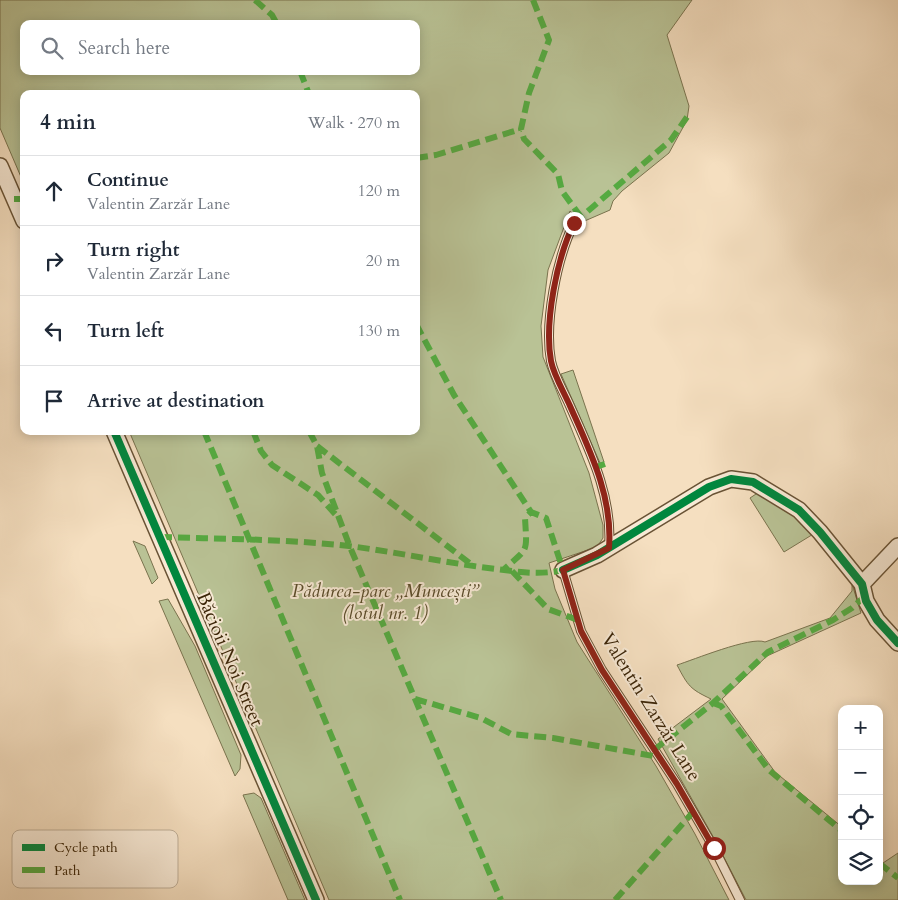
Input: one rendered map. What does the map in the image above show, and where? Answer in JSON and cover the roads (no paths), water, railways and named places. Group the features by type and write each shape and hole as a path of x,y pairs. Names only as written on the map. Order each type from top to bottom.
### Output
{"street":[{"path":"0,166 4,184 20,214"},
{"name":"Băcioii Noi Street","path":"116,435 316,900"},
{"name":"Valentin Zarzăr Lane","path":"563,570 609,548 709,487 730,479 742,479 753,482 799,510 862,584 866,601 873,614 898,643"},
{"path":"862,584 898,546"}],"lane":[{"path":"574,223 556,270 550,352 554,370 598,472 611,531 609,548"},
{"name":"Valentin Zarzăr Lane","path":"563,570 581,631 602,670 677,784 714,848 740,900"}],"park label":[{"name":"Pădurea-parc „Muncești” (lotul nr. 1)","path":"385,602"}]}
